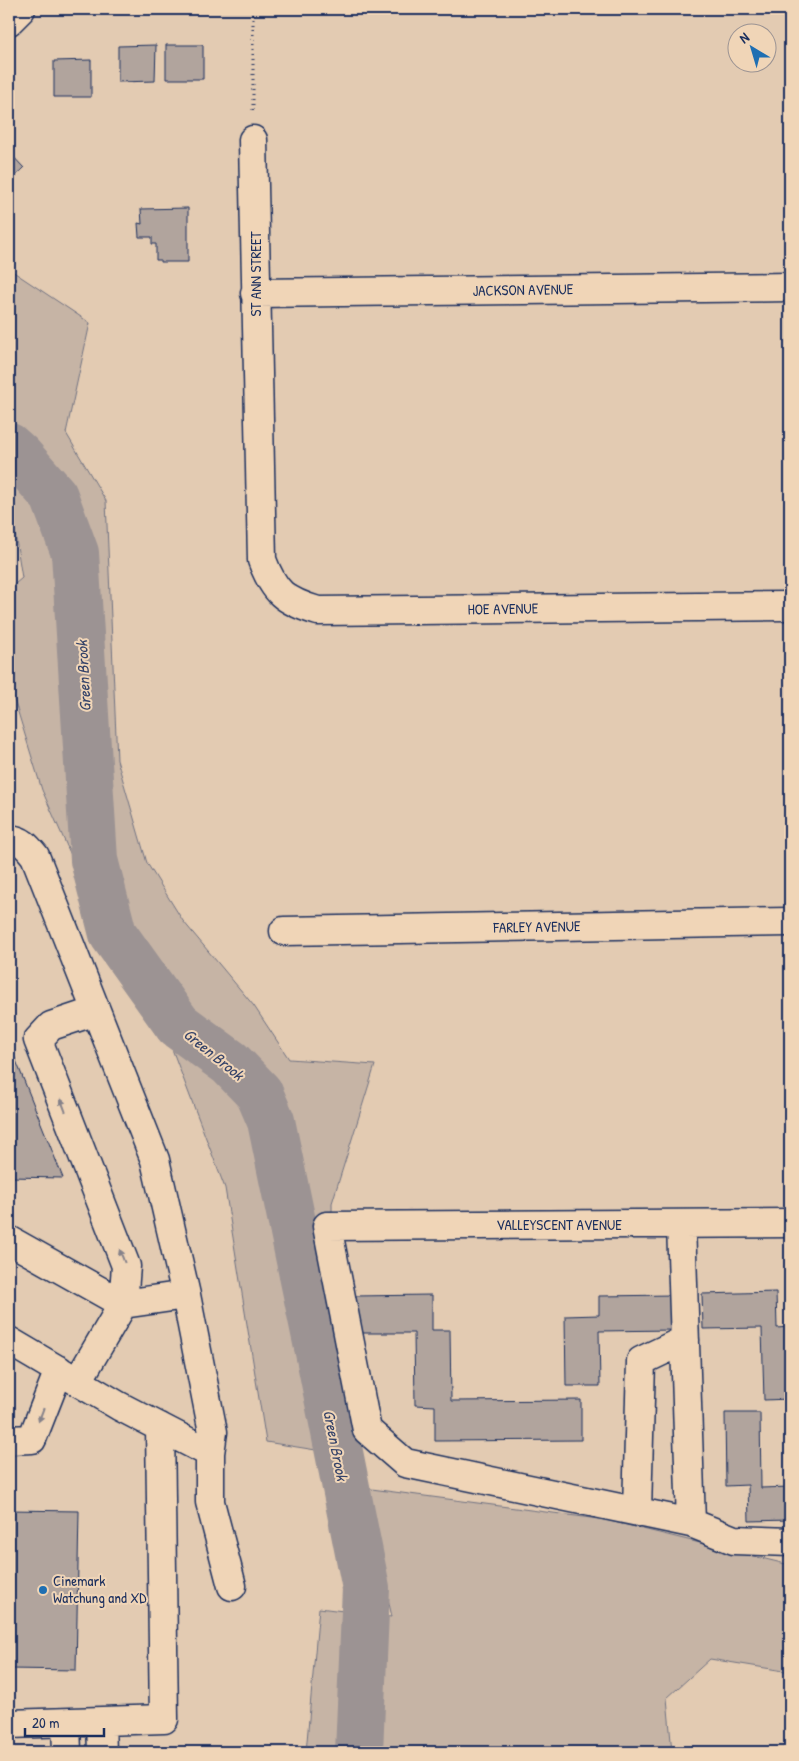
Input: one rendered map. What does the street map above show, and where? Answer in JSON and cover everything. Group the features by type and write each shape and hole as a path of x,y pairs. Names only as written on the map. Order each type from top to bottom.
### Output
{"street":[{"path":"9,21 21,9"},
{"name":"ST ANN STREET","path":"253,140 256,193 255,293 261,539"},
{"name":"JACKSON AVENUE","path":"255,293 790,287"},
{"name":"HOE AVENUE","path":"261,539 262,560 269,579 290,600 298,605 318,611 790,606"},
{"path":"9,839 19,840 28,846 36,856 155,1160 186,1295 212,1432 210,1502 232,1586"},
{"name":"FARLEY AVENUE","path":"284,932 790,922"},
{"path":"9,1440 32,1439 69,1375 123,1304 126,1266 38,1040 51,1026 96,1010"},
{"name":"VALLEYSCENT AVENUE","path":"637,1512 405,1464 367,1430 327,1226 790,1223"},
{"path":"681,1224 691,1523"},
{"path":"9,1240 123,1304 186,1295"},
{"path":"685,1340 641,1361 637,1512 691,1523 734,1540 790,1542"},
{"path":"9,1341 119,1406 210,1454"},
{"path":"9,1724 66,1724 164,1719 160,1428"},
{"path":"101,1722 102,1752"},
{"path":"66,1724 67,1752"}],"path":[{"path":"253,9 253,140"}],"shaded area":[{"path":"9,269 90,323 66,433 106,501 117,760 147,863 183,921 254,1006 289,1059 375,1065 332,1203 333,1329 353,1456 266,1442 225,1188 172,1049 124,981 42,790 9,683 9,589 22,578 9,495"},
{"path":"364,1488 606,1520 790,1565 790,1672 710,1659 667,1698 672,1752 306,1752 319,1608 392,1617"}],"building":[{"path":"156,45 155,81 118,82 118,46"},
{"path":"166,45 203,45 203,79 166,79"},
{"path":"91,60 91,97 54,97 54,61"},
{"path":"9,152 24,168 9,182"},
{"path":"188,208 188,262 160,262 160,260 156,260 156,244 152,244 152,237 139,237 138,223 142,224 141,209"},
{"path":"9,1043 63,1178 9,1177"},
{"path":"776,1292 777,1328 790,1327 790,1399 764,1400 762,1328 703,1329 702,1294"},
{"path":"432,1295 432,1330 450,1330 451,1401 581,1400 581,1440 435,1441 435,1406 415,1405 414,1333 354,1333 354,1296"},
{"path":"673,1295 673,1330 599,1331 600,1386 566,1386 565,1316 599,1315 599,1296"},
{"path":"725,1413 760,1413 761,1488 790,1487 790,1520 749,1521 748,1485 726,1486"},
{"name":"Cinemark Watchung and XD","path":"9,1510 79,1511 76,1670 9,1669"}],"waterway":[{"name":"Green Brook","path":"9,447 54,496 75,553 94,860 113,934 178,1025 230,1063 259,1093 271,1121 366,1588 359,1752"}],"place":[{"name":"Cinemark Watchung and XD","path":"43,1590"}]}
